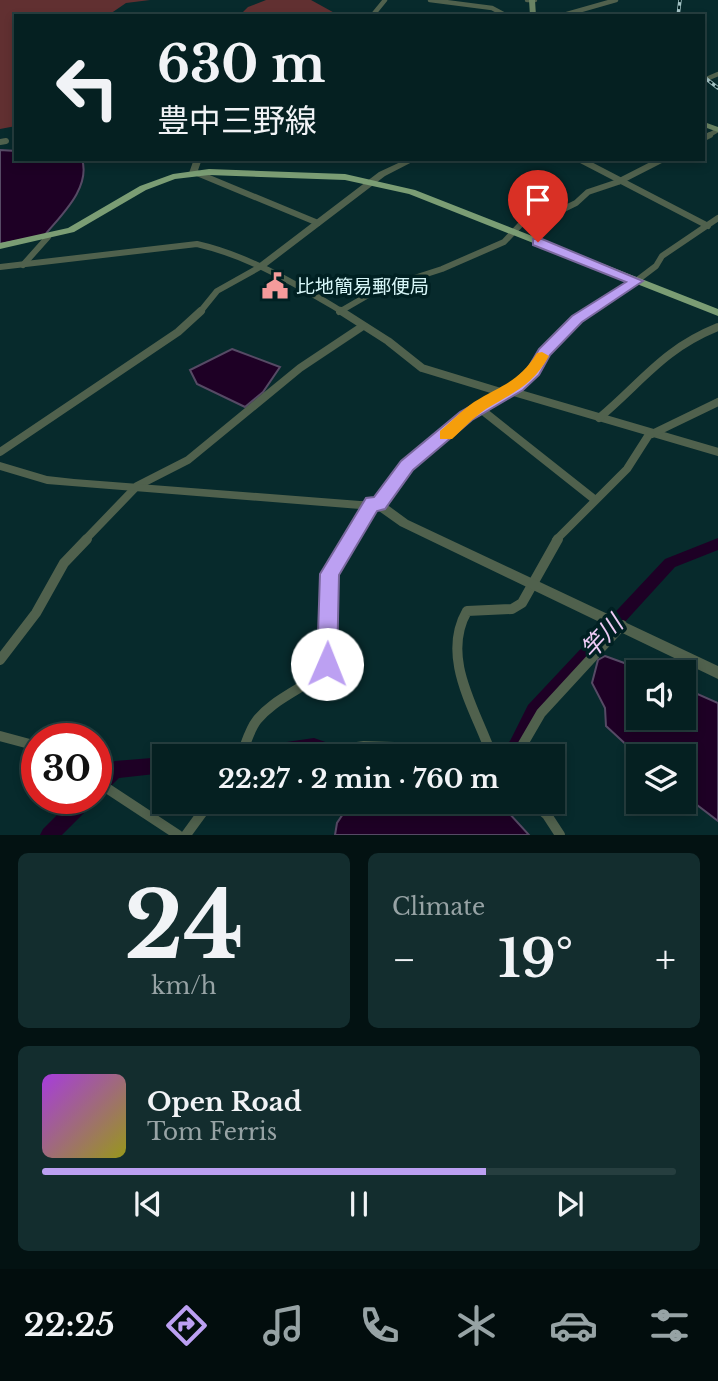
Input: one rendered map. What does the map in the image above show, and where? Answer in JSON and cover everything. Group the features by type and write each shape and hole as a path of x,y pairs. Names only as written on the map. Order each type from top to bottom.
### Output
{"main road":[{"path":"0,246 48,237 89,221 155,183 195,173 332,176 373,181 412,192 718,313"}],"street":[{"path":"374,14 385,0"},
{"path":"430,0 492,8 503,14"},
{"path":"527,0 533,0"},
{"path":"568,14 616,0"},
{"path":"198,161 195,173 318,223"},
{"path":"0,452 192,322 217,291 260,267 373,181 395,166 409,161"},
{"path":"582,161 618,182 708,226"},
{"path":"339,312 377,290 442,269 504,242 522,223 541,220 576,203 588,192 618,182 659,161"},
{"path":"246,744 257,721 269,709 307,686 327,664 330,574 375,504 407,466 478,407 507,392 533,372 544,352 577,319 636,281 656,266 662,256 718,218"},
{"path":"23,265 48,237"},
{"path":"0,267 197,243 210,246 260,267 388,340 424,369 718,452"},
{"path":"0,660 36,613 64,563 137,486 188,460 300,368 363,326"},
{"path":"599,418 624,399 649,369 670,351 685,341 718,327"},
{"path":"487,744 456,655 455,635 467,611 512,609 523,603 551,547 594,499 627,469 651,434 718,402"},
{"path":"478,407 594,499"},
{"path":"0,466 47,480 375,504 404,523 718,673"},
{"path":"523,744 541,713 622,625"},
{"path":"0,736 21,742"},
{"path":"112,792 178,835"},
{"path":"186,835 201,814"},
{"path":"546,814 560,835"}],"shaded area":[{"path":"0,0 150,0 126,3 110,14 14,14 14,126 0,129"},
{"path":"266,0 311,0 336,14 241,14 248,7"},
{"path":"0,150 14,151 14,161 82,161 84,170 78,191 44,236 0,244"},
{"path":"232,349 280,367 263,392 245,407 197,384 190,370"},
{"path":"605,656 626,664 626,730 696,730 696,693 718,703 718,821 696,804 696,744 626,744 606,726 605,708 592,683 598,660"},
{"path":"343,814 510,814 529,835 335,835 337,823"}],"waterway":[{"name":"竿川","path":"517,744 534,710 670,563 718,544"},
{"name":"竿川","path":"112,773 115,770 152,766"},
{"name":"竿川","path":"49,835 71,814"}],"railway":[{"path":"678,14 680,0"},
{"path":"705,78 718,88"}],"slow traffic":[{"path":"446,435 478,407 518,386 533,372 542,356"}],"place":[{"name":"比地簡易郵便局","path":"275,286"}],"route":[{"path":"327,664 330,574 373,503 378,504 407,466 466,416 518,386 533,372 544,352 565,335 577,319 636,281 538,242"}]}
